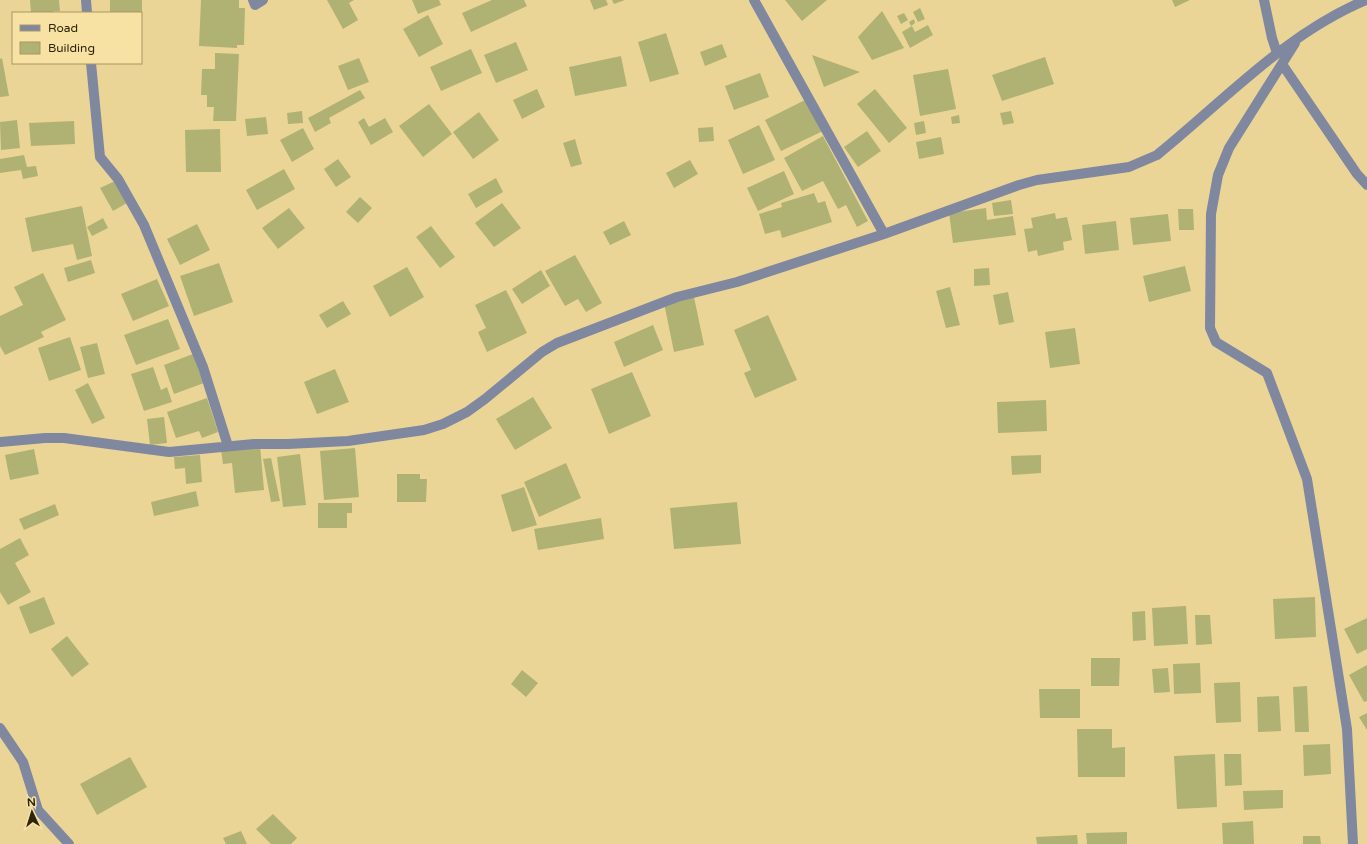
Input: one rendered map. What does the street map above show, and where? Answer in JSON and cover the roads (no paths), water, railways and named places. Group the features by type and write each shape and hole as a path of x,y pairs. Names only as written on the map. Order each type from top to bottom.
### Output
{"street":[{"path":"86,0 87,12"},
{"path":"253,0 255,5 263,0"},
{"path":"754,0 884,234"},
{"path":"1264,0 1272,38 1277,53"},
{"path":"0,442 44,438 64,438 169,452 228,446 348,440 424,430 443,424 467,412 542,352 556,343 678,297 737,282 884,234 1019,185 1037,180 1129,167 1144,161 1157,155 1260,66 1299,37 1352,6 1366,0"},
{"path":"1299,37 1229,148 1218,175 1211,214 1210,328 1216,342 1267,373 1306,478 1346,729 1354,844"},
{"path":"91,64 100,157 123,186 144,225 203,367 228,446"},
{"path":"1282,64 1353,168 1367,185"},
{"path":"0,728 23,762 38,810 69,844"}]}
